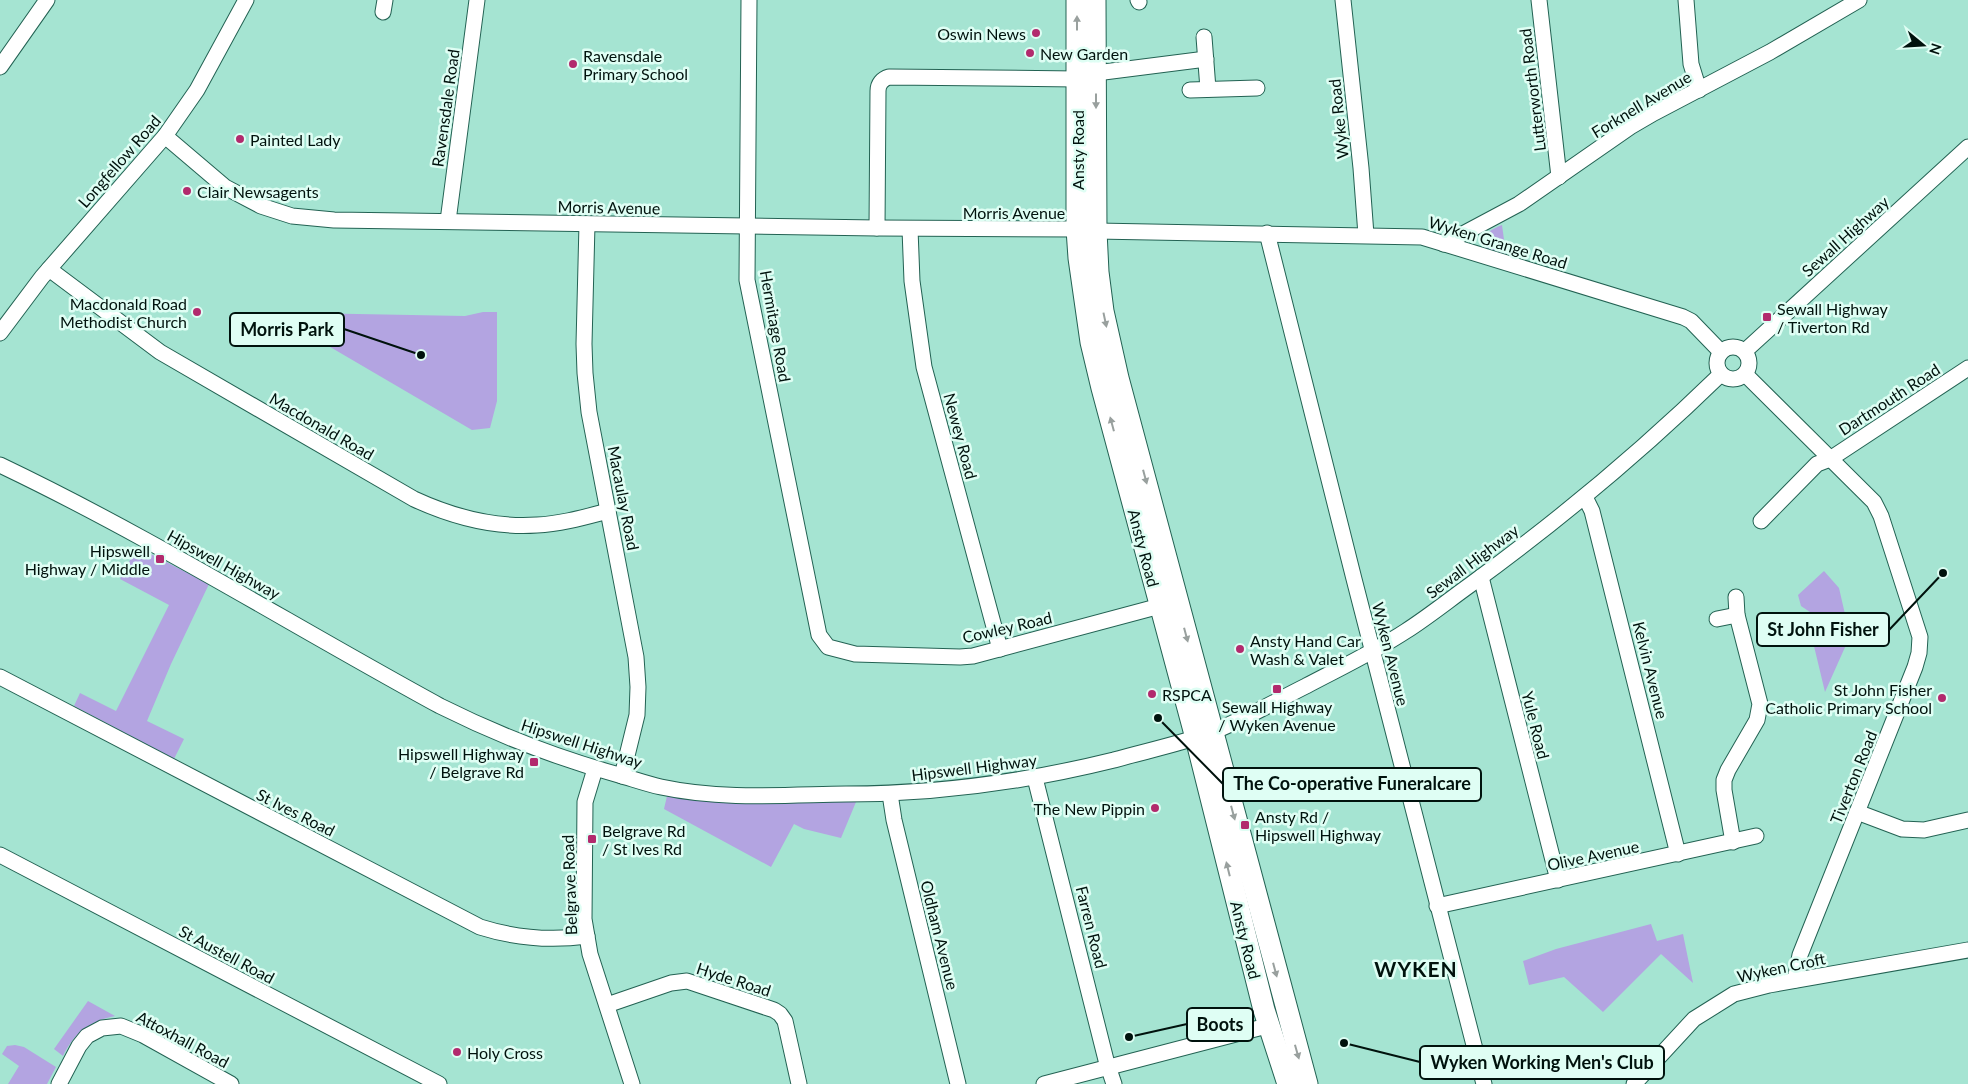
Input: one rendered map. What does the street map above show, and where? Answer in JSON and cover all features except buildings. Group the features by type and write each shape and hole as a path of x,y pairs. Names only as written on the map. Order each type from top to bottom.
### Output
{"highway":[{"name":"Ansty Road","path":"1077,0 1086,76 1086,230 1079,258 1091,342 1160,606 1205,734"},
{"name":"Ansty Road","path":"1086,76 1096,0"},
{"name":"Ansty Road","path":"1086,230 1098,272 1103,312 1117,373 1205,734 1272,1024 1288,1084"},
{"name":"Ansty Road","path":"1272,1024 1307,1084"}],"street":[{"path":"0,67 47,0"},
{"name":"Longfellow Road","path":"0,333 48,269 165,136 197,90 246,0"},
{"name":"Ravensdale Road","path":"448,221 477,0"},
{"name":"Hermitage Road","path":"749,0 746,225 748,280 819,634 828,647 831,648"},
{"name":"Wyke Road","path":"1343,0 1361,168 1366,235"},
{"name":"Lutterworth Road","path":"1539,0 1559,177"},
{"path":"1686,0 1691,64 1699,90"},
{"name":"Forknell Avenue","path":"1444,244 1519,204 1630,128 1772,51 1859,0"},
{"path":"1204,37 1208,90"},
{"path":"877,228 878,88 884,79 889,77 1086,76 1206,59"},
{"path":"1190,90 1257,88"},
{"name":"Morris Avenue","path":"165,136 225,187 269,209 292,216 334,220 1086,230"},
{"name":"Sewall Highway","path":"1745,351 1968,147"},
{"name":"Macaulay Road","path":"587,224 585,373 589,412 636,657 638,686 636,715 622,776"},
{"name":"Newey Road","path":"910,229 912,281 924,368 1000,649"},
{"name":"Wyken Grange Road","path":"1086,230 1415,236 1683,317 1691,321 1721,352"},
{"name":"Wyken Avenue","path":"1267,233 1372,652 1484,1084"},
{"name":"Macdonald Road","path":"48,269 160,352 414,499 441,511 469,519 516,526 560,522 608,511"},
{"path":"1732,348 1745,351 1749,361 1745,374 1734,378 1721,374 1718,364 1721,352 1732,348"},
{"name":"Dartmouth Road","path":"1761,521 1817,464 1830,459 1968,368"},
{"name":"Sewall Highway","path":"1205,734 1256,712 1372,652 1408,630 1585,497 1721,374"},
{"name":"Tiverton Road","path":"1745,374 1874,502 1881,516 1920,637 1916,667 1800,955 1795,980"},
{"name":"Hipswell Highway","path":"0,465 70,500 171,555 440,706 513,740 595,769 662,788 748,796 890,794 963,788 1035,778 1173,745 1205,734"},
{"name":"Kelvin Avenue","path":"1585,497 1592,511 1678,854"},
{"name":"Yule Road","path":"1481,577 1558,880"},
{"path":"1733,842 1724,780 1757,720 1760,704 1737,615 1736,597"},
{"name":"Cowley Road","path":"831,648 855,654 960,657 1000,649 1160,606"},
{"path":"1717,619 1737,615"},
{"name":"St Ives Road","path":"0,677 480,927 497,932 551,939 587,936"},
{"name":"Belgrave Road","path":"595,769 586,802 584,919 590,954 632,1084"},
{"name":"Farren Road","path":"1035,778 1108,1068 1114,1084"},
{"name":"Oldham Avenue","path":"890,794 894,820 958,1084"},
{"path":"1857,812 1902,829 1924,830 1968,820"},
{"name":"Olive Avenue","path":"1437,906 1756,836"},
{"name":"St Austell Road","path":"0,855 420,1080 439,1084"},
{"name":"Wyken Croft","path":"1634,1084 1682,1031 1705,1010 1734,994 1753,988 1795,980 1968,950"},
{"name":"Hyde Road","path":"607,1005 671,983 687,981 774,1010 785,1021 799,1084"},
{"path":"1044,1084 1272,1024"},
{"name":"Attoxhall Road","path":"59,1084 79,1046 87,1036 102,1028 121,1026 143,1035 231,1084"}],"shaded area":[{"path":"1502,225 1506,254 1488,249 1482,245 1486,234"},
{"path":"483,312 497,312 497,401 490,428 472,430 296,327 303,313 465,316"},
{"path":"137,547 209,584 171,664 147,721 184,739 174,759 74,706 80,693 116,711 169,605 120,579"},
{"path":"1824,571 1839,588 1850,636 1825,692 1807,617 1810,612 1801,606 1798,595"},
{"path":"667,796 725,802 856,802 841,838 804,829 794,824 771,867 664,809"},
{"path":"1651,924 1657,941 1683,934 1693,983 1661,954 1603,1012 1564,977 1529,985 1523,961 1556,949"},
{"path":"88,1001 115,1016 98,1021 84,1029 72,1041 63,1056 54,1049"},
{"path":"7,1046 24,1047 56,1067 47,1084 8,1084 19,1066 2,1054"}],"place":[{"name":"Oswin News","path":"1036,33"},
{"name":"New Garden","path":"1030,53"},
{"name":"Ravensdale Primary School","path":"573,64"},
{"name":"Painted Lady","path":"240,139"},
{"name":"Clair Newsagents","path":"187,191"},
{"name":"Macdonald Road Methodist Church","path":"197,312"},
{"name":"Sewall Highway / Tiverton Rd","path":"1767,317"},
{"name":"Morris Park","path":"421,355"},
{"name":"Hipswell Highway / Middle","path":"160,559"},
{"name":"St John Fisher","path":"1943,573"},
{"name":"Ansty Hand Car Wash & Valet","path":"1240,649"},
{"name":"Sewall Highway / Wyken Avenue","path":"1277,689"},
{"name":"RSPCA","path":"1152,694"},
{"name":"St John Fisher Catholic Primary School","path":"1942,698"},
{"name":"The Co-operative Funeralcare","path":"1158,718"},
{"name":"Hipswell Highway / Belgrave Rd","path":"534,762"},
{"name":"The New Pippin","path":"1155,808"},
{"name":"Ansty Rd / Hipswell Highway","path":"1245,825"},
{"name":"Belgrave Rd / St Ives Rd","path":"592,839"},
{"name":"Boots","path":"1129,1037"},
{"name":"Wyken Working Men's Club","path":"1344,1043"},
{"name":"Holy Cross","path":"457,1052"}],"district":[{"name":"WYKEN","path":"1416,968"}]}
